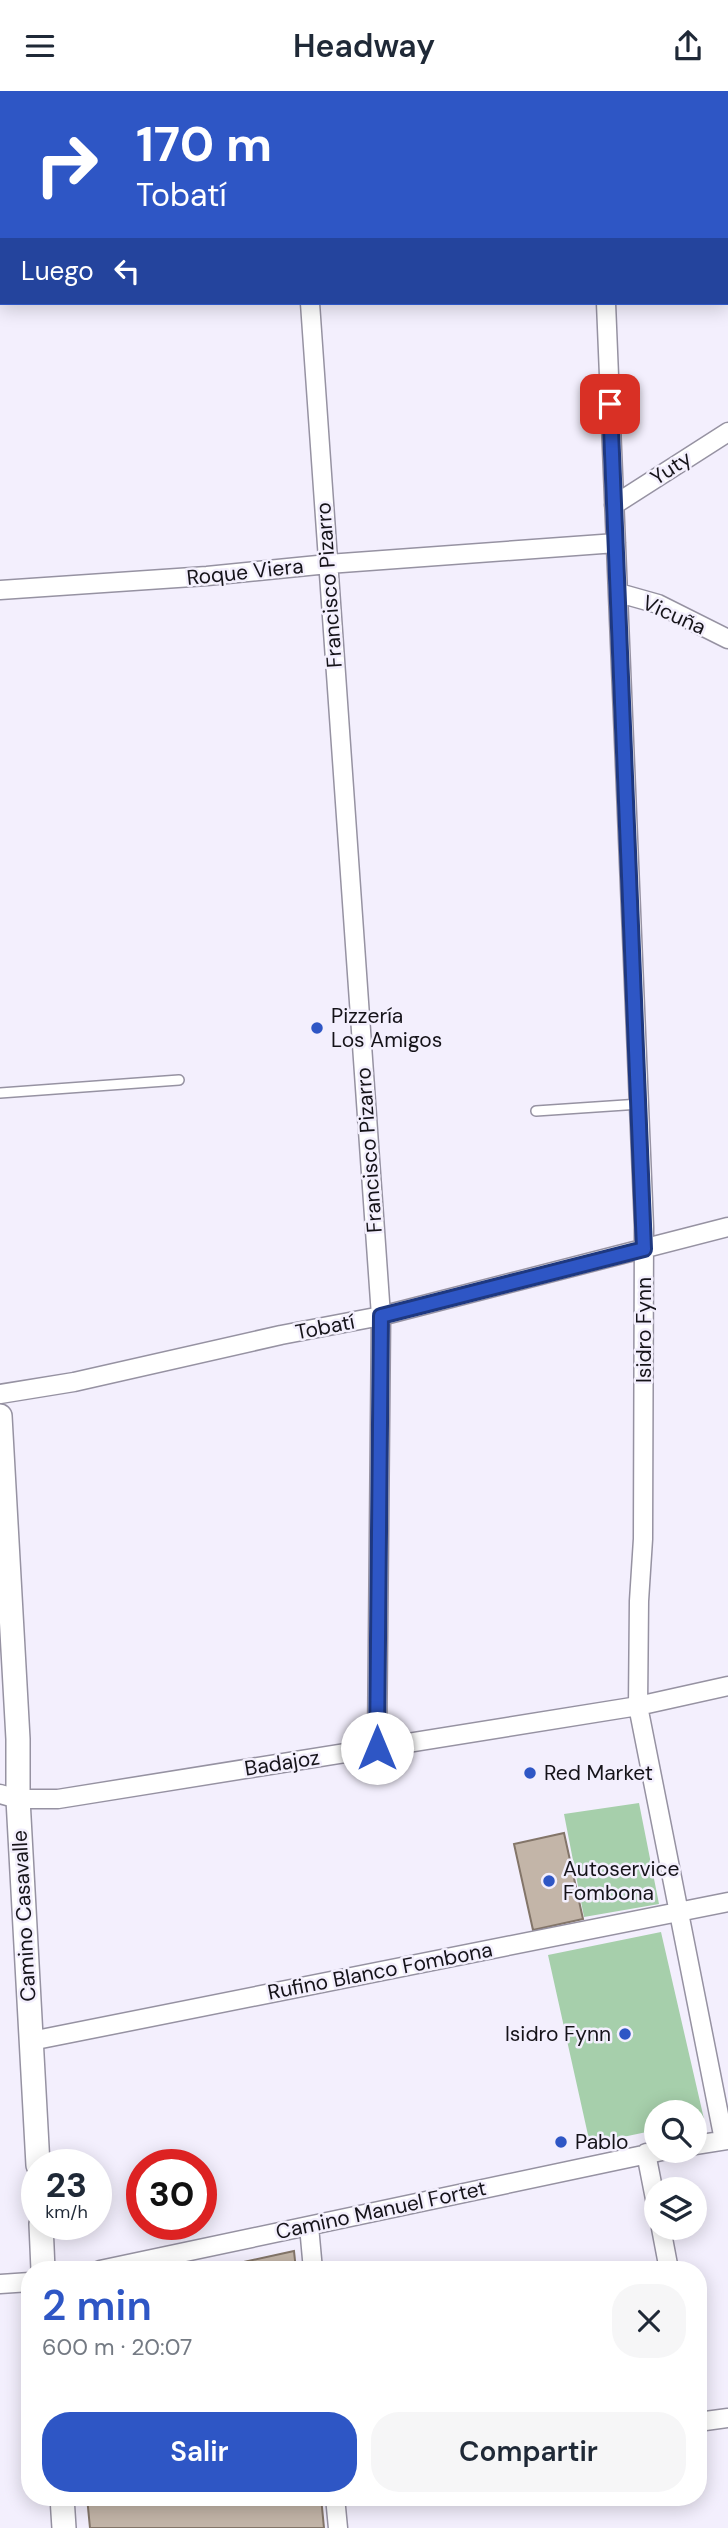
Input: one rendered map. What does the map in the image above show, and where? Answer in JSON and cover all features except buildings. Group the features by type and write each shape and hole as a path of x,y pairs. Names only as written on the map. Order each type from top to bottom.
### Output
{"street":[{"name":"Francisco Pizarro","path":"310,305 381,1316 377,1748"},
{"name":"Isidro Fynn","path":"606,305 644,1249 643,1539 638,1706 677,1912 726,2140"},
{"name":"Yuty","path":"614,505 728,432"},
{"name":"Roque Viera","path":"0,590 616,544"},
{"name":"Vicuña","path":"619,593 658,604 728,639"},
{"name":"Tobatí","path":"0,1394 74,1382 281,1335 381,1316 728,1227"},
{"name":"Camino Casavalle","path":"0,1416 18,1739 9,1796 32,2041 37,2149"},
{"name":"Badajoz","path":"9,1796 58,1799 638,1706 728,1686"},
{"name":"Rufino Blanco Fombona","path":"32,2041 728,1902"},
{"path":"707,2143 726,2140"},
{"name":"Camino Manuel Fortet","path":"143,2261 644,2154"},
{"path":"309,2226 312,2261"},
{"path":"42,2240 43,2261"},
{"path":"663,2240 667,2261"},
{"path":"0,2284 21,2283"},
{"path":"707,2419 728,2418"},
{"path":"63,2506 64,2528"},
{"path":"336,2506 338,2528"}],"lane":[{"path":"0,1093 179,1080"},
{"path":"536,1111 640,1104"}],"green space":[{"path":"639,1803 659,1904 584,1917 564,1814"},
{"name":"Isidro Fynn","path":"661,1932 700,2100 644,2100 644,2133 590,2144 548,1955"}],"place":[{"name":"Pizzería Los Amigos","path":"317,1028"},
{"name":"Red Market","path":"530,1773"},
{"name":"Autoservice Fombona","path":"549,1881"},
{"name":"Isidro Fynn","path":"625,2034"},
{"name":"Pablo","path":"561,2142"}],"route":[{"path":"377,1748 381,1316 644,1249 610,404"}]}
